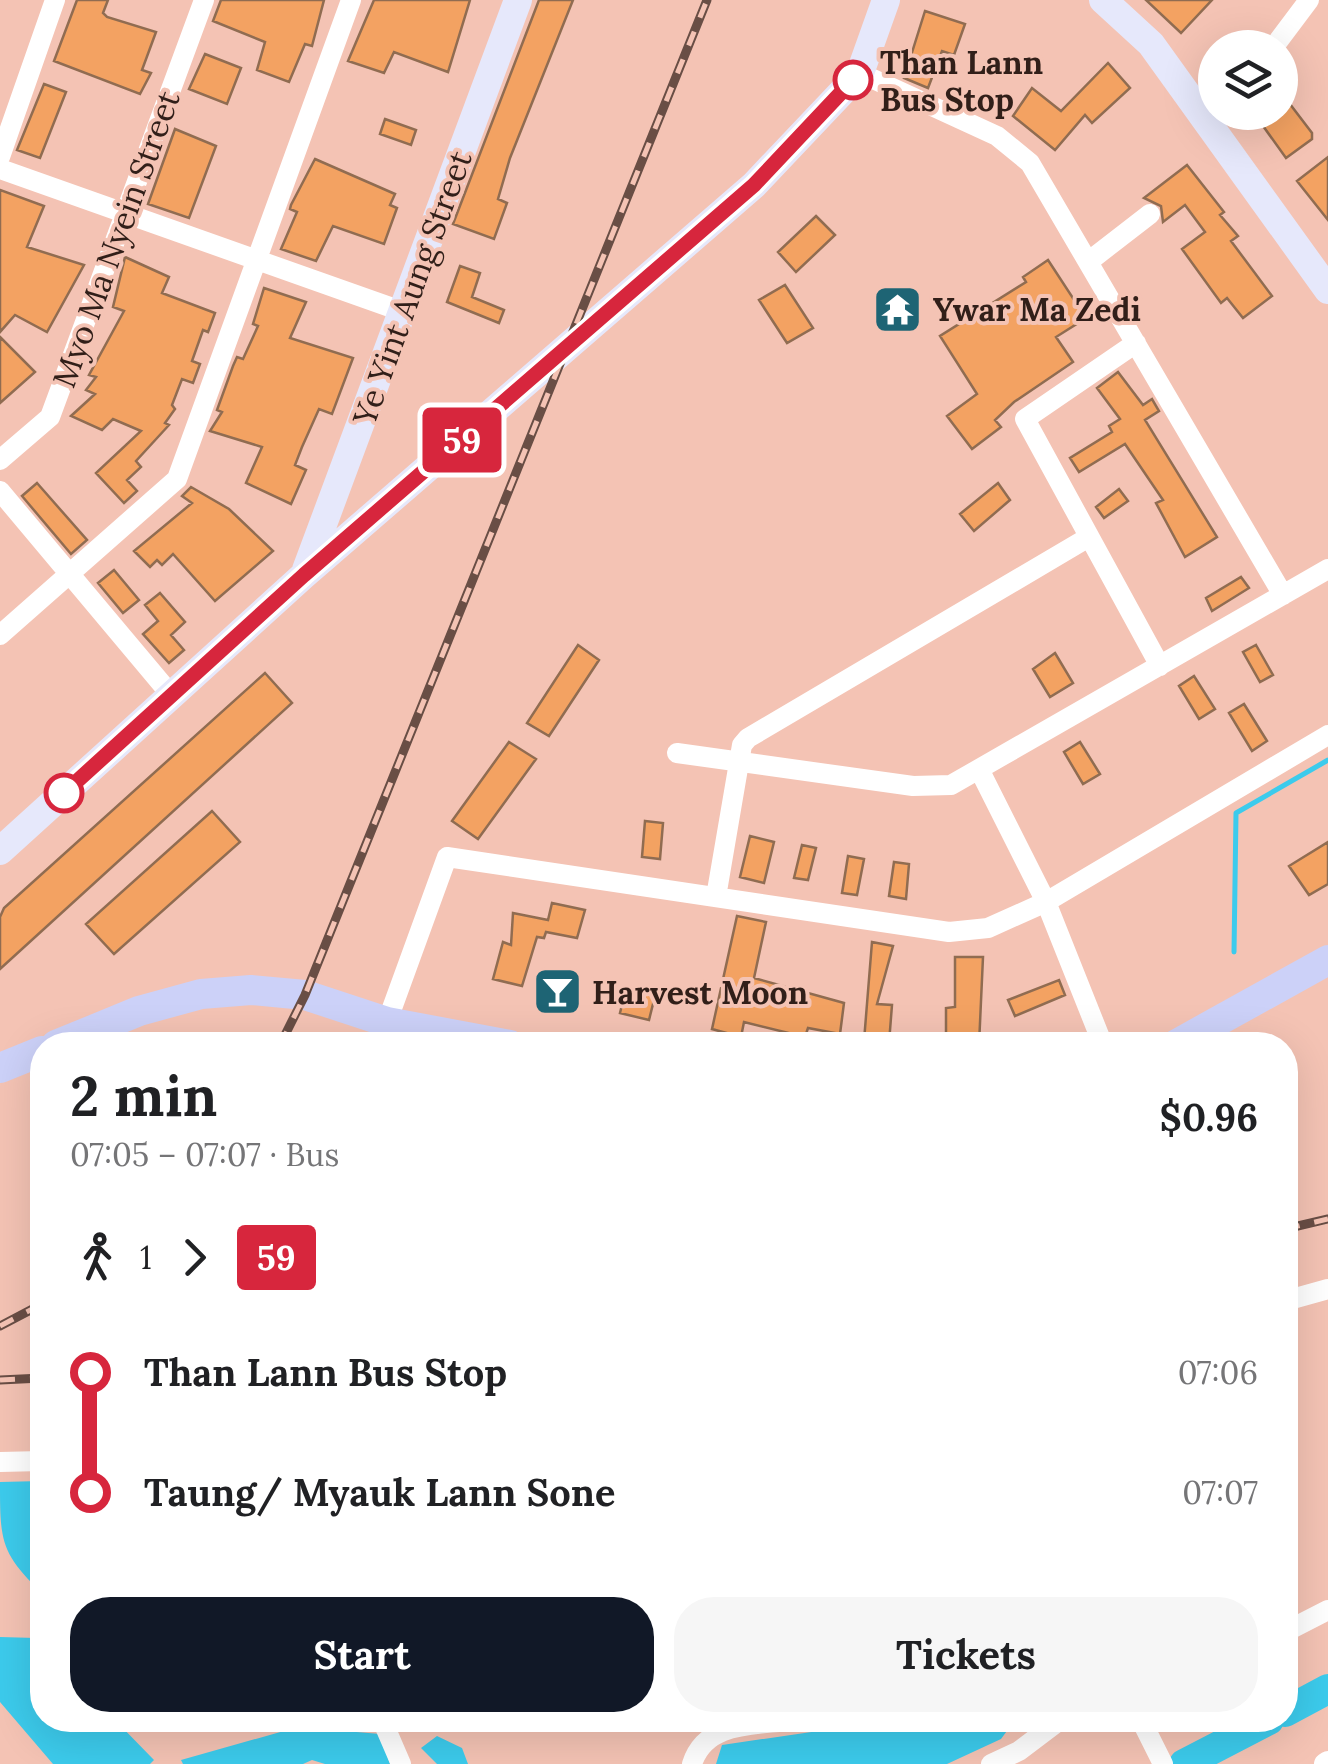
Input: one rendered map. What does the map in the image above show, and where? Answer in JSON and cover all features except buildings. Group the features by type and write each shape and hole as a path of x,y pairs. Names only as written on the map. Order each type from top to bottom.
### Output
{"main road":[{"name":"Ye Yint Aung Street","path":"304,575 518,0"},
{"path":"0,851 304,575 754,185 860,73 886,0"},
{"path":"1103,0 1151,44 1198,99"},
{"path":"1223,130 1328,290"},
{"path":"1198,1032 1328,960"},
{"path":"87,1032 138,1011 201,994 251,990 305,996 387,1022 440,1032"},
{"path":"0,1068 30,1056"}],"street":[{"path":"0,156 55,0"},
{"name":"Myo Ma Nyein Street","path":"0,460 50,417 204,0"},
{"path":"0,635 170,490 177,479 351,0"},
{"path":"1287,30 1310,0"},
{"path":"1320,0 1328,12"},
{"path":"860,73 997,136 1030,163 1283,594"},
{"path":"0,169 404,312"},
{"path":"1088,262 1150,214"},
{"path":"1136,343 1025,419 1160,666"},
{"path":"0,491 172,696"},
{"path":"716,897 740,762 748,738 1090,537"},
{"path":"677,754 913,786 950,786 1328,569"},
{"path":"387,1022 447,857 949,932 988,928 1046,902 1328,734"},
{"path":"980,771 1046,902 1098,1032"},
{"path":"1298,1297 1328,1289"},
{"path":"0,1462 30,1461"},
{"path":"1298,1625 1328,1610"},
{"path":"387,1732 401,1764"},
{"path":"692,1764 697,1748 716,1732"},
{"path":"991,1764 1019,1752 1045,1732"},
{"path":"1147,1732 1159,1755"}],"water":[{"path":"30,1481 30,1580 5,1544 0,1482"},
{"path":"0,1637 30,1638 30,1732 127,1732 154,1760 150,1764 53,1764 0,1702"},
{"path":"280,1732 357,1732 380,1734 390,1764 325,1764 312,1760 303,1764 183,1764 181,1760"},
{"path":"811,1732 1006,1732 1001,1739 947,1764 716,1764 722,1745"},
{"path":"437,1736 462,1748 468,1764 437,1764 421,1748"}],"waterway":[{"path":"1234,952 1236,813 1328,760"},
{"path":"1298,1705 1328,1689"},
{"path":"1221,1732 1222,1744"},
{"path":"1184,1764 1246,1732"}],"railway":[{"path":"286,1032 305,995 707,0"},
{"path":"1298,1226 1328,1219"},
{"path":"0,1326 30,1310"},
{"path":"0,1380 30,1379"}],"bus line":[{"name":"59","path":"64,793 304,575 754,185 853,80"}],"place":[{"name":"Than Lann Bus Stop","path":"853,80"},
{"name":"Ywar Ma Zedi","path":"898,309"},
{"name":"Harvest Moon","path":"557,992"}]}
